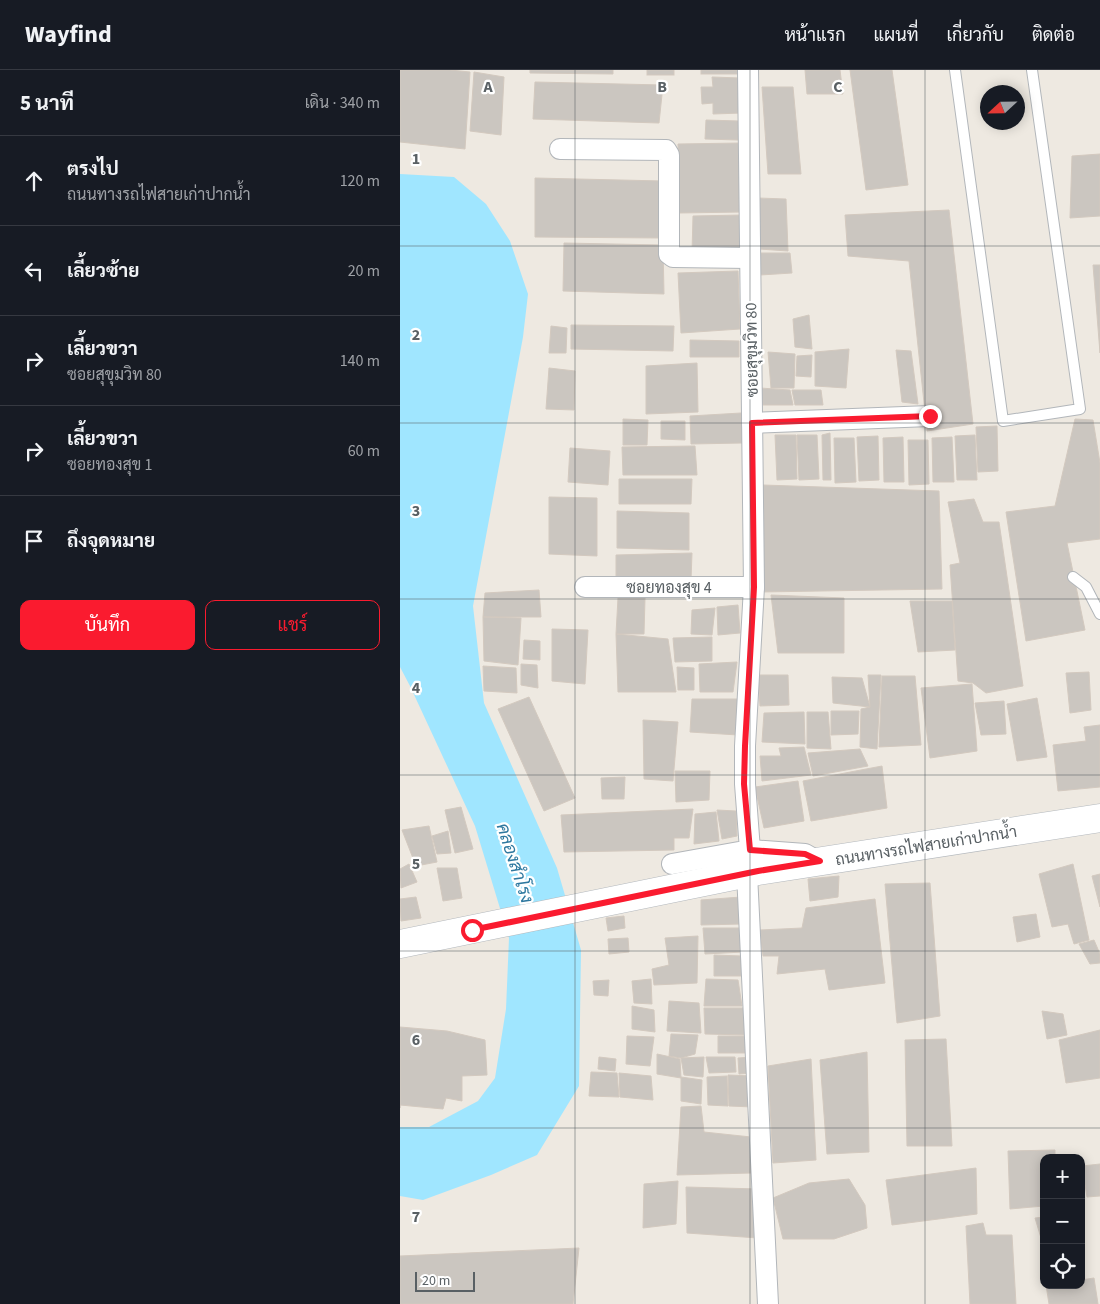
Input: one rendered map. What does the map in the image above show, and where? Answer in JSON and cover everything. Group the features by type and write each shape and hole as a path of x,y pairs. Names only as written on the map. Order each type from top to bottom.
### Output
{"main road":[{"name":"ถนนทางรถไฟสายเก่าปากน้ำ","path":"400,944 583,906 749,862 758,871 1100,818"}],"street":[{"name":"ซอยสุขุมวิท 80","path":"748,70 754,587 744,784 768,1304"},
{"path":"560,149 666,150 669,155 669,254 673,257 750,258"},
{"path":"752,423 930,416"},
{"name":"ซอยทองสุข 4","path":"585,587 754,587"},
{"path":"672,864 749,862"}],"lane":[{"path":"955,70 1003,421 1080,409 1032,70"},
{"path":"1073,577 1086,587 1100,614"}],"water":[{"name":"คลองสำโรง","path":"400,174 454,177 486,204 510,241 528,294 523,337 473,606 484,703 557,868 581,950 579,1086 537,1155 491,1175 423,1200 400,1196 400,1127 429,1127 478,1101 495,1078 506,1009 509,938 475,826 400,667"}],"building":[{"path":"400,70 470,72 465,149 400,142"},
{"path":"530,70 613,70 613,74 530,73"},
{"path":"647,70 674,70 674,75 647,75"},
{"path":"701,70 740,70 740,74 701,74"},
{"path":"805,70 840,70 843,94 807,94"},
{"path":"850,70 892,70 908,185 866,190"},
{"path":"474,72 504,77 501,135 470,131"},
{"path":"712,77 740,78 742,113 713,114 713,103 702,104 701,87 713,87"},
{"path":"535,82 663,85 659,123 533,119"},
{"path":"762,87 793,87 801,174 768,174"},
{"path":"706,120 739,121 738,140 705,139"},
{"path":"740,143 742,212 679,213 678,144"},
{"path":"1100,154 1100,216 1070,218 1072,156"},
{"path":"535,178 663,181 662,238 535,237"},
{"path":"758,198 786,199 788,251 759,249"},
{"path":"949,210 973,424 927,431 909,261 848,256 845,215"},
{"path":"743,215 742,255 692,253 693,216"},
{"path":"564,243 663,245 664,294 563,291"},
{"path":"757,253 790,253 792,273 760,275"},
{"path":"1093,265 1100,265 1100,353"},
{"path":"738,271 740,329 681,333 678,273"},
{"path":"809,315 812,349 795,347 793,319"},
{"path":"571,325 674,326 673,351 571,349"},
{"path":"551,326 567,328 566,353 549,353"},
{"path":"690,340 739,341 739,357 690,357"},
{"path":"849,349 846,388 815,386 815,352"},
{"path":"896,350 911,351 918,404 902,402"},
{"path":"768,352 795,354 794,388 771,388"},
{"path":"812,355 811,377 796,376 797,356"},
{"path":"697,363 698,412 646,414 646,366"},
{"path":"549,368 575,371 574,410 546,409"},
{"path":"760,388 790,390 793,405 763,405"},
{"path":"792,390 821,390 823,405 795,405"},
{"path":"741,413 742,443 691,444 690,416"},
{"path":"623,419 648,420 647,445 623,445"},
{"path":"1075,419 1093,420 1100,463 1100,539 1067,543 1085,630 1026,641 1006,512 1055,506"},
{"path":"661,421 685,421 685,440 661,439"},
{"path":"997,426 998,471 978,472 976,427"},
{"path":"830,433 831,480 823,480 822,435"},
{"path":"775,435 796,435 797,479 777,480"},
{"path":"797,435 817,435 819,479 799,480"},
{"path":"975,435 977,480 957,480 955,436"},
{"path":"878,436 879,480 859,481 857,437"},
{"path":"903,437 904,482 884,482 883,438"},
{"path":"952,437 954,482 933,482 932,438"},
{"path":"834,438 854,438 856,482 835,483"},
{"path":"908,440 928,440 929,484 909,485"},
{"path":"695,446 697,475 623,475 622,447"},
{"path":"570,448 610,451 608,485 568,482"},
{"path":"619,479 692,479 691,504 619,504"},
{"path":"763,485 939,491 942,589 761,592"},
{"path":"549,497 597,498 597,556 549,554"},
{"path":"974,499 983,522 999,522 1023,686 986,693 973,683 958,681 950,565 960,563 948,502"},
{"path":"617,511 689,513 689,550 617,548"},
{"path":"692,553 691,580 616,580 616,555"},
{"path":"539,590 541,617 483,617 485,593"},
{"path":"771,595 844,598 844,653 778,653"},
{"path":"618,598 645,598 644,634 616,634"},
{"path":"910,601 952,601 955,650 918,652"},
{"path":"738,605 740,633 718,635 717,607"},
{"path":"715,608 712,635 691,634 692,610"},
{"path":"483,617 521,618 518,665 484,661"},
{"path":"552,629 588,630 585,684 552,681"},
{"path":"616,634 668,639 676,692 618,692"},
{"path":"712,637 712,661 675,662 673,638"},
{"path":"524,640 540,641 540,660 523,659"},
{"path":"737,662 733,692 700,692 699,664"},
{"path":"521,664 537,665 538,688 521,685"},
{"path":"483,666 516,668 517,693 484,691"},
{"path":"677,667 694,668 694,690 678,690"},
{"path":"1089,672 1091,710 1070,713 1066,673"},
{"path":"758,675 788,675 789,705 760,706"},
{"path":"868,675 881,675 877,749 860,747 861,709 870,707"},
{"path":"882,676 915,676 921,745 879,747"},
{"path":"832,677 862,678 870,707 833,703"},
{"path":"972,684 977,751 930,758 921,688"},
{"path":"529,697 575,798 544,811 498,709"},
{"path":"1037,698 1047,757 1017,761 1007,704"},
{"path":"692,699 741,699 738,735 690,732"},
{"path":"1004,701 1006,734 981,735 975,703"},
{"path":"831,711 859,711 858,734 831,735"},
{"path":"804,712 805,744 762,742 764,713"},
{"path":"807,712 828,712 831,749 807,748"},
{"path":"643,720 678,722 673,781 644,779"},
{"path":"1100,725 1100,787 1058,791 1053,745 1086,741 1084,727"},
{"path":"804,747 811,775 762,781 760,756 781,756 779,748"},
{"path":"860,749 868,766 813,776 808,753"},
{"path":"882,766 887,808 811,821 803,781"},
{"path":"675,771 710,771 709,800 676,802"},
{"path":"625,777 624,799 602,799 601,778"},
{"path":"798,781 804,821 764,828 755,787"},
{"path":"461,807 473,849 455,853 445,810"},
{"path":"693,809 689,838 674,838 674,850 564,852 561,815"},
{"path":"717,810 736,811 737,836 722,839"},
{"path":"716,812 719,841 694,844 695,814"},
{"path":"429,826 437,862 416,866 402,830"},
{"path":"448,831 451,853 437,854 432,836"},
{"path":"409,864 417,882 401,888 400,869"},
{"path":"1073,864 1089,940 1074,944 1068,924 1052,927 1039,874"},
{"path":"437,868 457,868 462,898 443,901"},
{"path":"1100,874 1100,907 1092,876"},
{"path":"839,876 838,897 810,901 808,879"},
{"path":"930,883 940,1016 897,1023 885,884"},
{"path":"416,897 421,918 401,921 400,899"},
{"path":"741,897 741,924 701,925 701,900"},
{"path":"875,899 885,983 829,990 825,969 777,974 779,956 763,956 760,930 802,928 806,908"},
{"path":"1036,914 1040,937 1017,942 1013,917"},
{"path":"624,916 625,928 608,931 606,918"},
{"path":"703,928 741,928 743,952 705,954"},
{"path":"698,936 697,983 654,985 652,969 669,965 665,938"},
{"path":"628,938 629,952 609,954 608,939"},
{"path":"1094,940 1100,954 1100,963 1090,964 1079,944"},
{"path":"714,955 742,956 742,976 714,976"},
{"path":"651,979 652,1004 634,1003 632,981"},
{"path":"706,979 738,980 742,1006 704,1006"},
{"path":"609,980 608,996 594,995 593,981"},
{"path":"669,1001 699,1003 701,1033 667,1031"},
{"path":"632,1006 654,1010 655,1032 632,1029"},
{"path":"704,1008 747,1008 748,1035 705,1034"},
{"path":"1042,1011 1063,1014 1067,1035 1047,1039"},
{"path":"400,1027 447,1031 485,1040 487,1075 462,1076 462,1101 446,1098 443,1109 400,1105"},
{"path":"1100,1030 1100,1078 1066,1083 1059,1040"},
{"path":"671,1034 698,1035 695,1054 681,1058 669,1056"},
{"path":"627,1036 654,1037 650,1066 626,1064"},
{"path":"718,1036 747,1036 750,1053 718,1053"},
{"path":"946,1039 952,1146 907,1146 905,1040"},
{"path":"867,1052 869,1152 827,1154 820,1060"},
{"path":"657,1054 680,1059 681,1078 657,1074"},
{"path":"599,1057 616,1059 615,1071 598,1069"},
{"path":"704,1057 703,1077 684,1075 681,1058"},
{"path":"706,1057 735,1057 736,1072 709,1073"},
{"path":"752,1057 752,1073 739,1074 738,1058"},
{"path":"811,1059 816,1160 773,1163 768,1066"},
{"path":"591,1072 617,1073 619,1097 589,1096"},
{"path":"619,1073 651,1076 653,1100 620,1097"},
{"path":"728,1075 753,1076 753,1107 729,1106"},
{"path":"727,1076 728,1106 708,1105 707,1077"},
{"path":"681,1077 702,1080 701,1104 681,1101"},
{"path":"701,1106 704,1132 751,1137 751,1173 677,1175 681,1107"},
{"path":"1055,1150 1055,1154 1040,1154 1040,1206 1010,1209 1008,1151"},
{"path":"1100,1164 1100,1196 1087,1197 1085,1166"},
{"path":"976,1168 977,1214 892,1225 886,1180"},
{"path":"849,1179 865,1205 867,1228 834,1239 783,1239 773,1198 809,1183"},
{"path":"678,1181 676,1224 643,1228 644,1184"},
{"path":"686,1187 759,1189 758,1238 687,1233"},
{"path":"1040,1217 1040,1235 1035,1218"},
{"path":"983,1223 986,1235 1012,1235 1016,1304 970,1304 966,1226"},
{"path":"579,1248 573,1304 400,1304 400,1256"},
{"path":"1094,1278 1098,1304 1049,1304 1047,1289 1085,1289 1085,1279"}],"route":[{"path":"472,930 758,871 820,861 805,854 750,850 744,784 754,587 752,423 930,416"}]}
